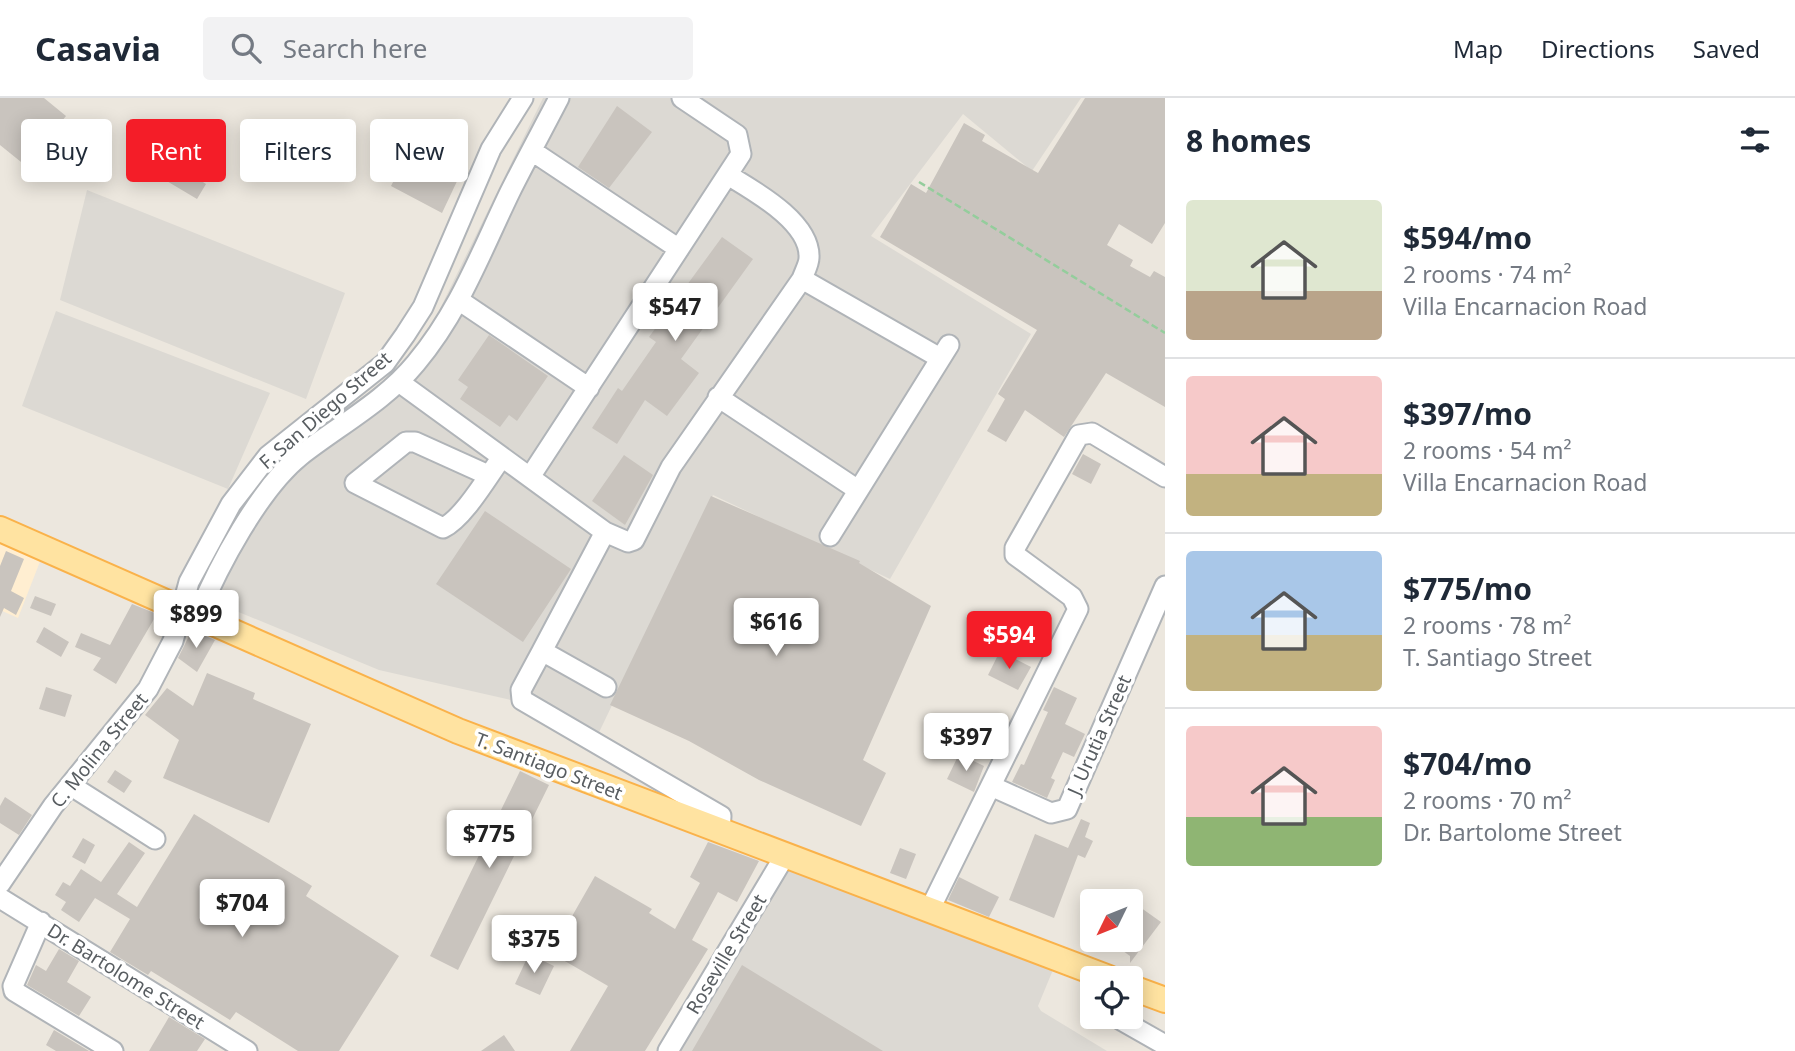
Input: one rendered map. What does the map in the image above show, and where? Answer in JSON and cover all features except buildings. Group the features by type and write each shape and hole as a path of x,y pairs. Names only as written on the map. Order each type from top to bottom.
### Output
{"main road":[{"name":"T. Santiago Street","path":"0,529 458,732 929,911 1047,964 1080,971"},
{"path":"1143,992 1165,1000"}],"street":[{"name":"F. San Diego Street","path":"189,612 189,582 231,504 268,456 385,363 405,335 423,307 491,149 523,98"},
{"path":"189,612 208,590 241,531 286,469 399,382 460,301 559,98"},
{"path":"530,477 741,155 737,135 682,98"},
{"path":"531,151 679,249"},
{"path":"399,382 606,532 628,542 634,540 671,467 802,279 809,258 801,229 759,194 727,175"},
{"path":"802,279 945,351 830,536"},
{"path":"460,301 589,388"},
{"path":"718,397 858,490"},
{"path":"929,911 1078,610 1072,597 1015,555 1014,548 1079,435 1093,433 1165,477"},
{"path":"488,475 415,442 406,442 356,480 356,486 439,528 448,526 488,475 502,457"},
{"path":"606,532 521,690 522,700 721,817 720,831"},
{"path":"189,582 208,590"},
{"name":"J. Urutia Street","path":"991,786 1051,813 1067,809 1165,586"},
{"name":"C. Molina Street","path":"0,884 70,785 148,689 189,612"},
{"path":"542,650 606,687"},
{"path":"70,785 155,839"},
{"name":"Roseville Street","path":"668,1051 784,857"},
{"name":"Dr. Bartolome Street","path":"0,898 247,1051"},
{"name":"Dr. Bartolome Street","path":"41,922 13,986 14,991 113,1051"},
{"path":"1137,1029 1165,1045"}],"path":[{"path":"919,182 1165,333"}],"shaded area":[{"path":"543,98 1081,98 1032,171 963,114 871,236 1031,334 890,579 713,495 591,749 515,701 379,670 200,596 286,461 397,376 435,319"},
{"path":"87,190 345,293 306,399 60,300"},
{"path":"56,311 270,393 228,489 22,406"},
{"path":"0,539 41,559 18,618 0,610"},
{"path":"787,866 1055,965 1038,1006 1041,1011 1107,1051 676,1051"}]}
